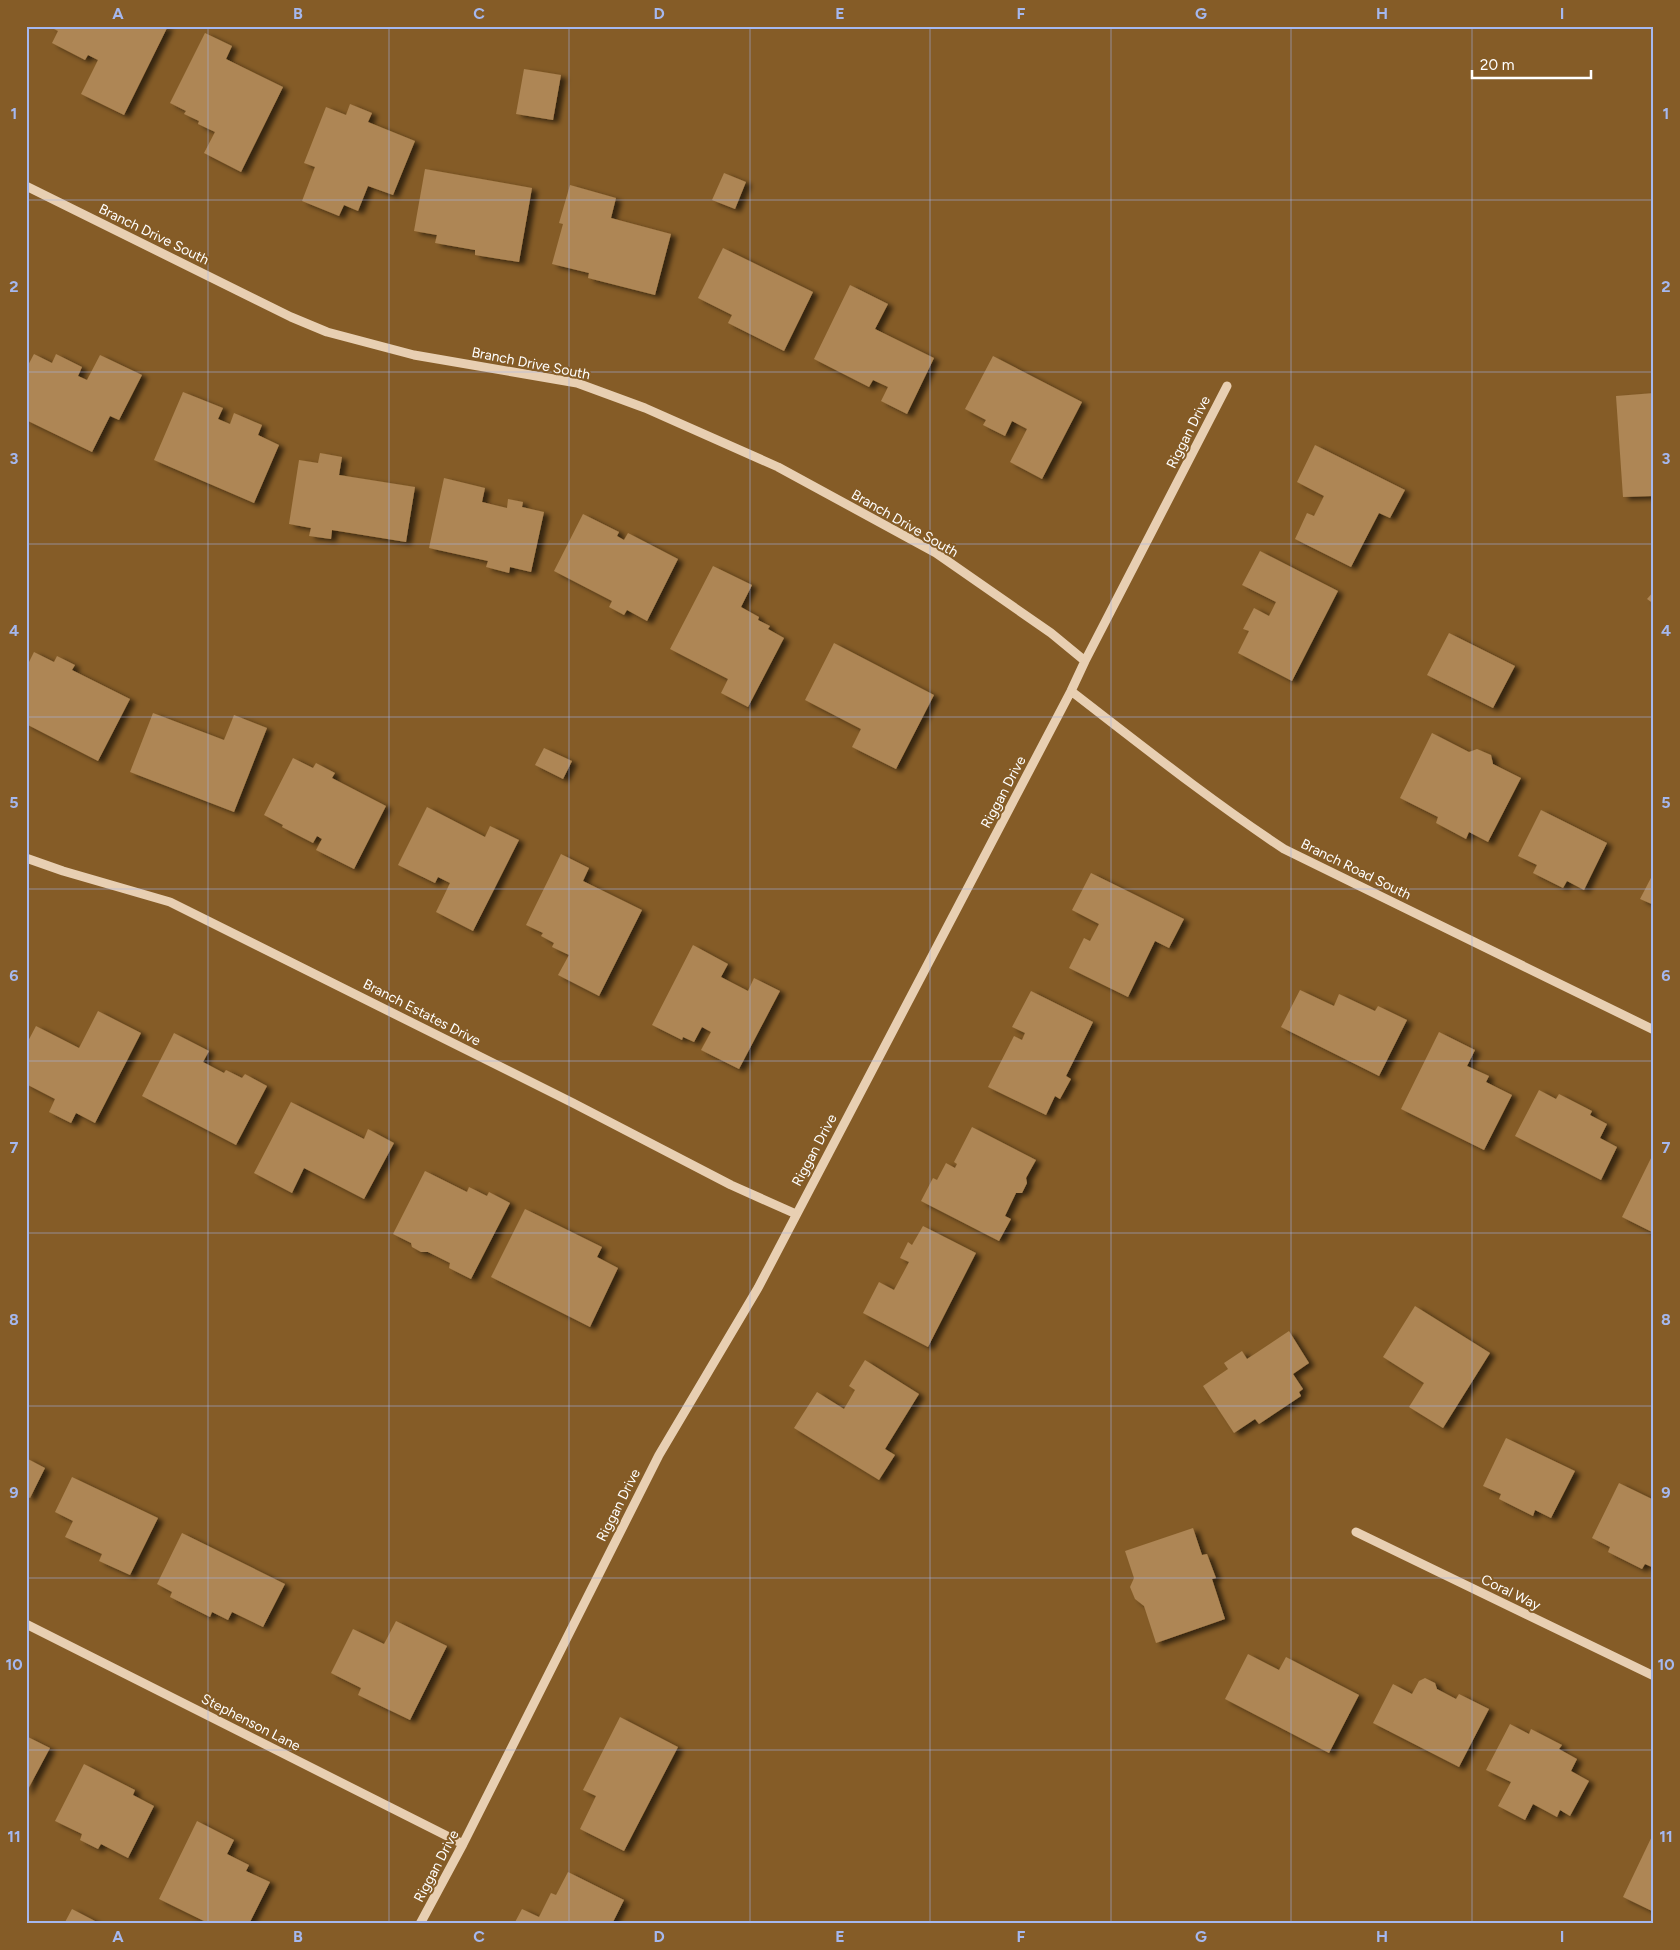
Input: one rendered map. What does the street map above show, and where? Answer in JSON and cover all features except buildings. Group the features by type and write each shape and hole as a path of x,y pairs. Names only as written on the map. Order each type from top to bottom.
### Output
{"street":[{"name":"Branch Drive South","path":"26,186 291,318 327,332 414,355 577,383 645,408 778,467 936,553 1051,633 1085,661"},
{"name":"Riggan Drive","path":"420,1924 463,1844 659,1455 758,1288 1071,691 1227,386"},
{"name":"Branch Road South","path":"1071,691 1244,823 1284,849 1654,1030"},
{"name":"Branch Estates Drive","path":"26,858 63,871 170,902 572,1103 731,1185 796,1214"},
{"name":"Coral Way","path":"1356,1532 1654,1676"},
{"name":"Stephenson Lane","path":"26,1624 463,1844"}]}
